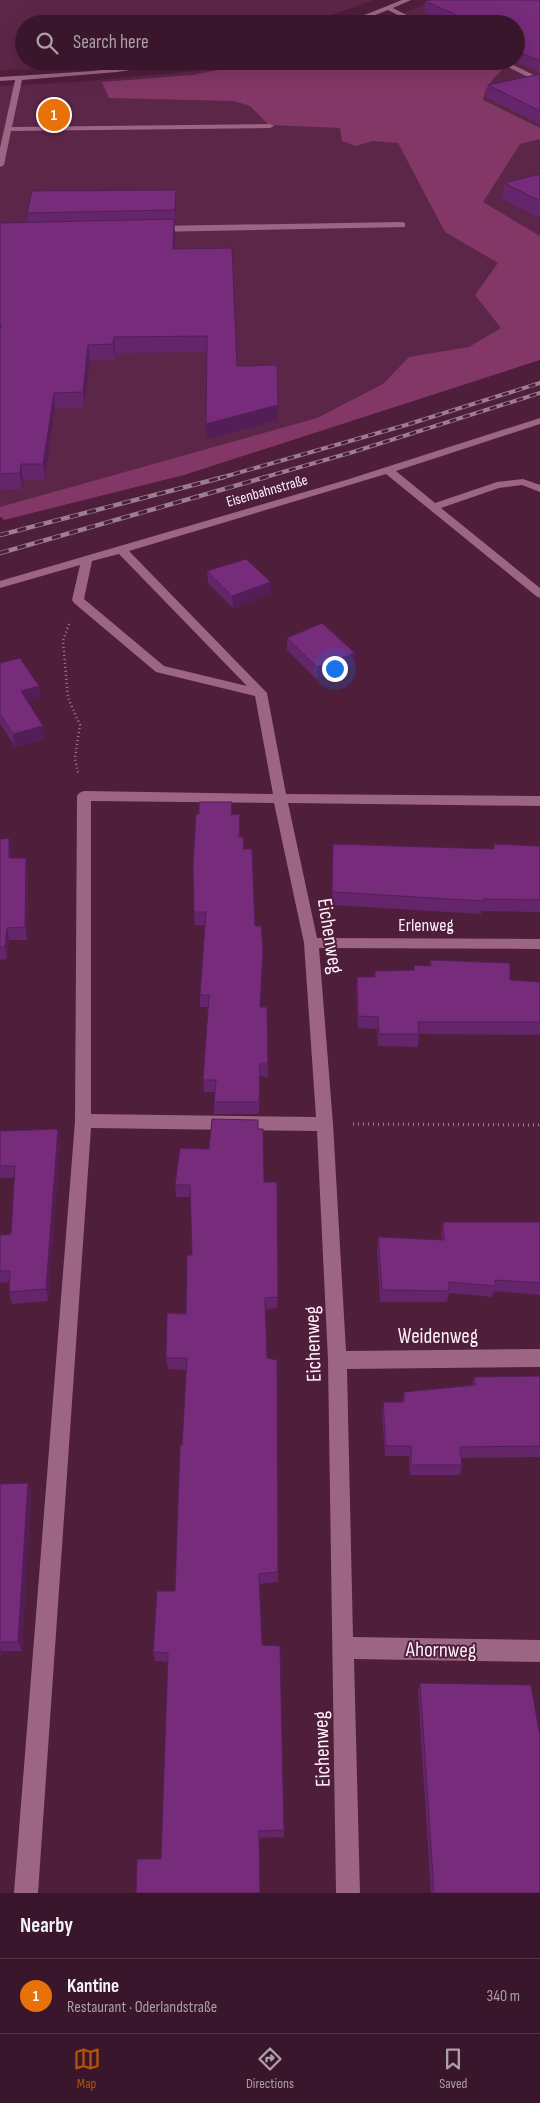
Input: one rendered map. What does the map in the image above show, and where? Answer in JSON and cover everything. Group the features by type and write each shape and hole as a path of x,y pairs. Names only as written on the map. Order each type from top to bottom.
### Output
{"street":[{"path":"369,15 408,0"},
{"path":"388,8 402,15"},
{"path":"0,79 116,70"},
{"path":"518,70 540,81"},
{"path":"0,161 19,78"},
{"path":"8,129 270,126"},
{"path":"147,229 402,225"},
{"name":"Eisenbahnstraße","path":"0,586 388,470 540,421"},
{"path":"388,470 540,594"},
{"path":"434,507 497,485 523,482 540,489"},
{"path":"122,550 261,693"},
{"path":"87,560 78,600 160,669 261,693"},
{"name":"Eichenweg","path":"261,693 280,797 312,943 325,1124 336,1360 348,1893"},
{"path":"26,1893 83,1121 84,796 540,801"},
{"name":"Erlenweg","path":"312,943 540,944"},
{"path":"83,1121 325,1124"},
{"name":"Weidenweg","path":"336,1360 540,1358"},
{"name":"Ahornweg","path":"342,1648 540,1651"}],"path":[{"path":"78,600 63,641 68,698 80,725 75,758 84,796"},
{"path":"325,1124 540,1125"}],"shaded area":[{"path":"0,0 373,0 332,15 15,15 15,70 0,70"},
{"path":"437,0 540,0 540,348 0,518 0,86 76,82 202,70 525,70 525,15 398,15"},
{"path":"218,70 502,70 489,84 483,100 540,128 540,139 520,144 483,202 540,236 540,360 184,475 4,520 0,516 0,507 317,418 383,384 409,357 469,347 501,328 475,295 498,263 445,232 398,143 372,141 356,146 342,141 340,128 269,125 250,106 234,101 109,98 102,82 193,75"}],"building":[{"path":"540,0 540,61 525,55 525,15 457,15 425,1"},
{"path":"540,74 540,111 488,85"},
{"path":"540,174 540,201 504,183"},
{"path":"176,190 175,210 27,213 32,191"},
{"path":"174,219 173,249 232,248 237,366 277,365 278,405 206,424 207,336 114,337 113,344 88,345 83,392 54,393 43,464 21,464 20,473 0,474 0,223"},
{"path":"246,559 271,582 232,596 207,571"},
{"path":"322,623 355,653 317,667 287,638"},
{"path":"20,658 39,686 21,691 43,726 13,734 0,714 0,663"},
{"path":"199,802 232,802 231,815 240,814 239,837 244,837 243,849 252,849 255,926 261,926 263,949 260,1007 267,1007 268,1064 260,1064 259,1102 214,1102 216,1080 203,1080 209,995 200,995 206,912 194,912 193,864 196,814 199,814"},
{"path":"9,838 9,858 26,858 25,927 7,928 5,947 0,947 0,839"},
{"path":"333,844 494,849 494,844 540,846 540,900 483,899 483,901 332,892"},
{"path":"430,960 510,963 510,980 540,982 540,1022 418,1022 419,1034 379,1034 378,1017 358,1016 357,977 375,977 375,971 414,970 414,965 431,966"},
{"path":"212,1119 258,1120 258,1129 263,1129 264,1182 277,1182 278,1297 265,1298 267,1358 277,1360 278,1572 259,1574 262,1645 280,1646 284,1830 259,1831 260,1893 136,1893 137,1859 161,1859 168,1653 153,1652 157,1591 175,1591 180,1445 182,1445 187,1358 166,1358 167,1313 186,1314 187,1255 192,1255 190,1185 175,1185 180,1148 209,1149"},
{"path":"58,1129 46,1289 9,1292 10,1271 0,1271 0,1235 11,1234 15,1166 0,1166 0,1131"},
{"path":"443,1222 540,1222 540,1283 495,1280 495,1286 449,1282 449,1291 382,1290 378,1237 444,1240"},
{"path":"540,1376 540,1446 460,1447 462,1465 411,1465 411,1446 386,1446 383,1402 404,1402 404,1392 475,1385 474,1377"},
{"path":"28,1483 18,1642 0,1642 0,1484"},
{"path":"420,1683 531,1685 540,1736 540,1893 434,1893"}],"railway":[{"path":"220,478 406,425 540,383"},
{"path":"262,478 353,452 540,393"},
{"path":"0,535 224,477"},
{"path":"0,553 266,477"}],"place":[{"name":"Kantine","path":"54,115"}]}
